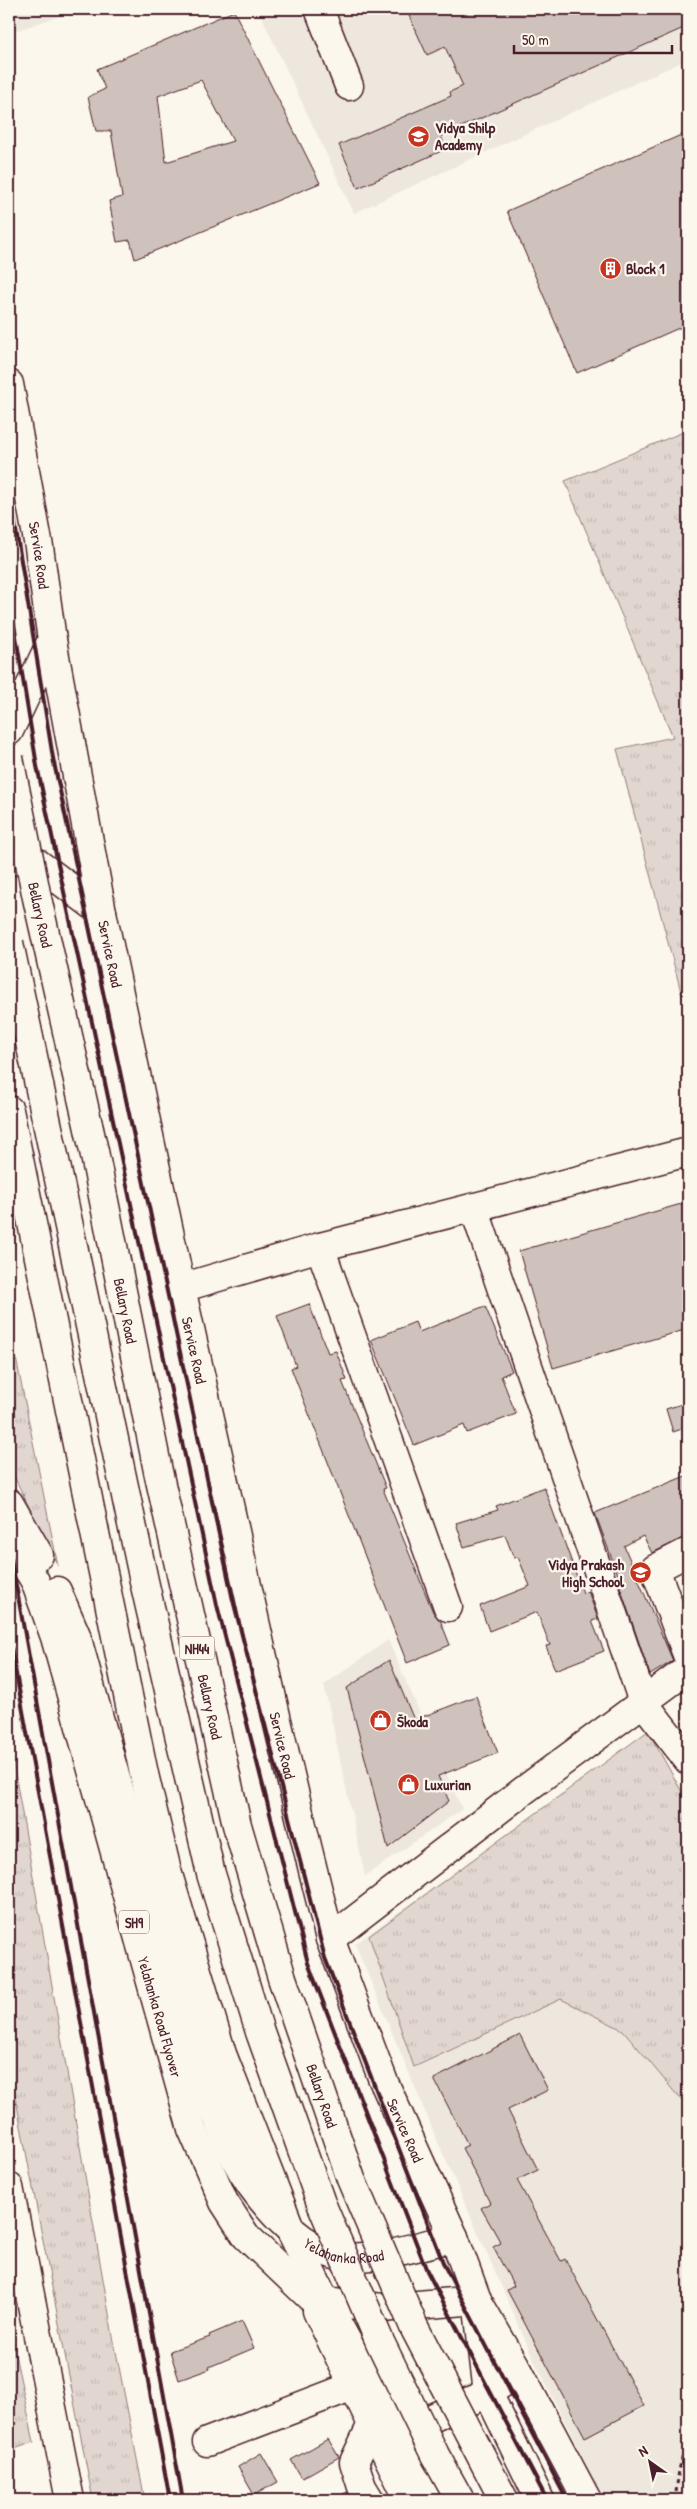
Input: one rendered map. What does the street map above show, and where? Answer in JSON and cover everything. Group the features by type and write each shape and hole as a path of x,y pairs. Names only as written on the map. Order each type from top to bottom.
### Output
{"main road":[{"path":"319,9 349,86"},
{"name":"Service Road","path":"9,384 38,547 52,640 102,912 181,1288 274,1707 330,1939 383,2080 454,2237 476,2300"},
{"path":"9,731 52,640"},
{"name":"Bellary Road","path":"9,758 37,898 94,1151 158,1471 237,1826 282,1978 351,2179 414,2327 504,2500"},
{"path":"9,861 33,860 102,912"},
{"name":"NH44","path":"9,943 144,1581 211,1874 260,2032 321,2203 380,2342 435,2455 460,2500"},
{"path":"9,1110 144,1774 167,1871 222,2054 353,2386 383,2433 434,2500"},
{"path":"181,1288 320,1247 688,1152"},
{"path":"474,1208 643,1702 688,1760"},
{"path":"320,1247 448,1607"},
{"name":"Yelahanka Road Flyover","path":"9,1503 50,1572 192,2129 224,2202 246,2236 318,2299"},
{"name":"Yelahanka Road Flyover","path":"9,1538 66,1636 217,2116 236,2159 251,2185 292,2233"},
{"path":"688,1552 655,1569 688,1657"},
{"path":"330,1939 688,1669"},
{"path":"9,2187 70,2500"},
{"name":"Yelahanka Road","path":"292,2233 334,2255 370,2256 399,2251 454,2237"},
{"path":"318,2299 382,2308 476,2300"},
{"path":"318,2299 383,2433 409,2500"},
{"path":"476,2300 519,2372 587,2500"},
{"path":"476,2300 488,2393 540,2500"},
{"path":"370,2500 362,2487 354,2462 383,2433 488,2393 519,2372"},
{"path":"207,2442 353,2386"}],"path":[{"path":"675,2500 679,2470 688,2437"}],"shaded area":[{"path":"9,9 81,9 9,33"},
{"name":"Vidya Shilp Academy","path":"258,9 688,9 688,59 354,213"},
{"path":"388,1640 462,1809 365,1876 324,1685"},
{"path":"648,1731 688,1800 688,2500 604,2500 534,2360 437,2140 355,1944"}],"green space":[{"path":"688,430 688,1018 617,749 673,737 565,481"},
{"path":"9,1323 58,1566 9,1466"},
{"path":"648,1731 688,1803 688,2097 682,2101 623,2030 561,1999 414,2067 369,1936"},
{"path":"9,1738 112,2331 145,2500 93,2500 9,2064"},
{"path":"9,2327 34,2442 9,2451"}],"building":[{"path":"406,9 688,9 688,26 441,136 446,149 358,188 339,145 451,96 450,92 463,86 445,47 427,55"},
{"path":"234,11 320,183 135,259 130,240 117,242 109,201 122,197 111,131 96,131 88,97 105,89 97,69","holes":["201,80 233,141 166,162 158,96"]},
{"name":"Block 1","path":"688,132 688,324 577,373 507,211"},
{"path":"688,1202 688,1329 553,1368 519,1251"},
{"path":"309,1304 328,1353 336,1351 347,1380 342,1381 386,1488 383,1489 433,1612 441,1622 450,1645 407,1663 291,1368 296,1366 277,1316"},
{"path":"485,1306 512,1371 501,1376 516,1414 467,1433 464,1425 414,1445 371,1340 415,1322 419,1332"},
{"path":"688,1402 688,1427 673,1432 666,1409"},
{"path":"688,1475 688,1536 652,1553 643,1536 624,1546 673,1661 650,1675 617,1578 619,1578 595,1513"},
{"path":"544,1487 583,1593 588,1591 598,1619 592,1621 604,1651 555,1670 546,1646 550,1645 537,1612 489,1631 480,1606 530,1586 518,1557 514,1558 505,1535 464,1547 456,1523 498,1510 496,1506"},
{"path":"389,1660 414,1720 476,1696 498,1753 438,1776 449,1801 388,1848 347,1688"},
{"path":"520,2035 548,2090 508,2110 538,2170 517,2180 561,2261 565,2259 644,2406 585,2437 507,2290 514,2286 493,2247 501,2243 481,2208 490,2203 462,2148 468,2145 434,2079"},
{"path":"242,2321 254,2348 209,2367 210,2369 179,2380 170,2351 210,2337 209,2335"},
{"path":"328,2439 339,2457 302,2478 291,2460"},
{"path":"261,2453 278,2482 254,2495 238,2467"},
{"path":"347,2492 352,2500 332,2500"}],"railway":[{"path":"9,487 53,758 233,1600 325,1958 444,2265 567,2500"},
{"path":"9,593 37,766 217,1605 308,1963 427,2271 547,2500"},
{"path":"9,1547 183,2500"},
{"path":"9,1636 170,2500"}],"place":[{"name":"Vidya Shilp Academy","path":"419,136"},
{"name":"Block 1","path":"610,268"},
{"name":"Vidya Prakash High School","path":"640,1573"},
{"name":"Škoda","path":"381,1721"},
{"name":"Luxurian","path":"409,1784"}]}
